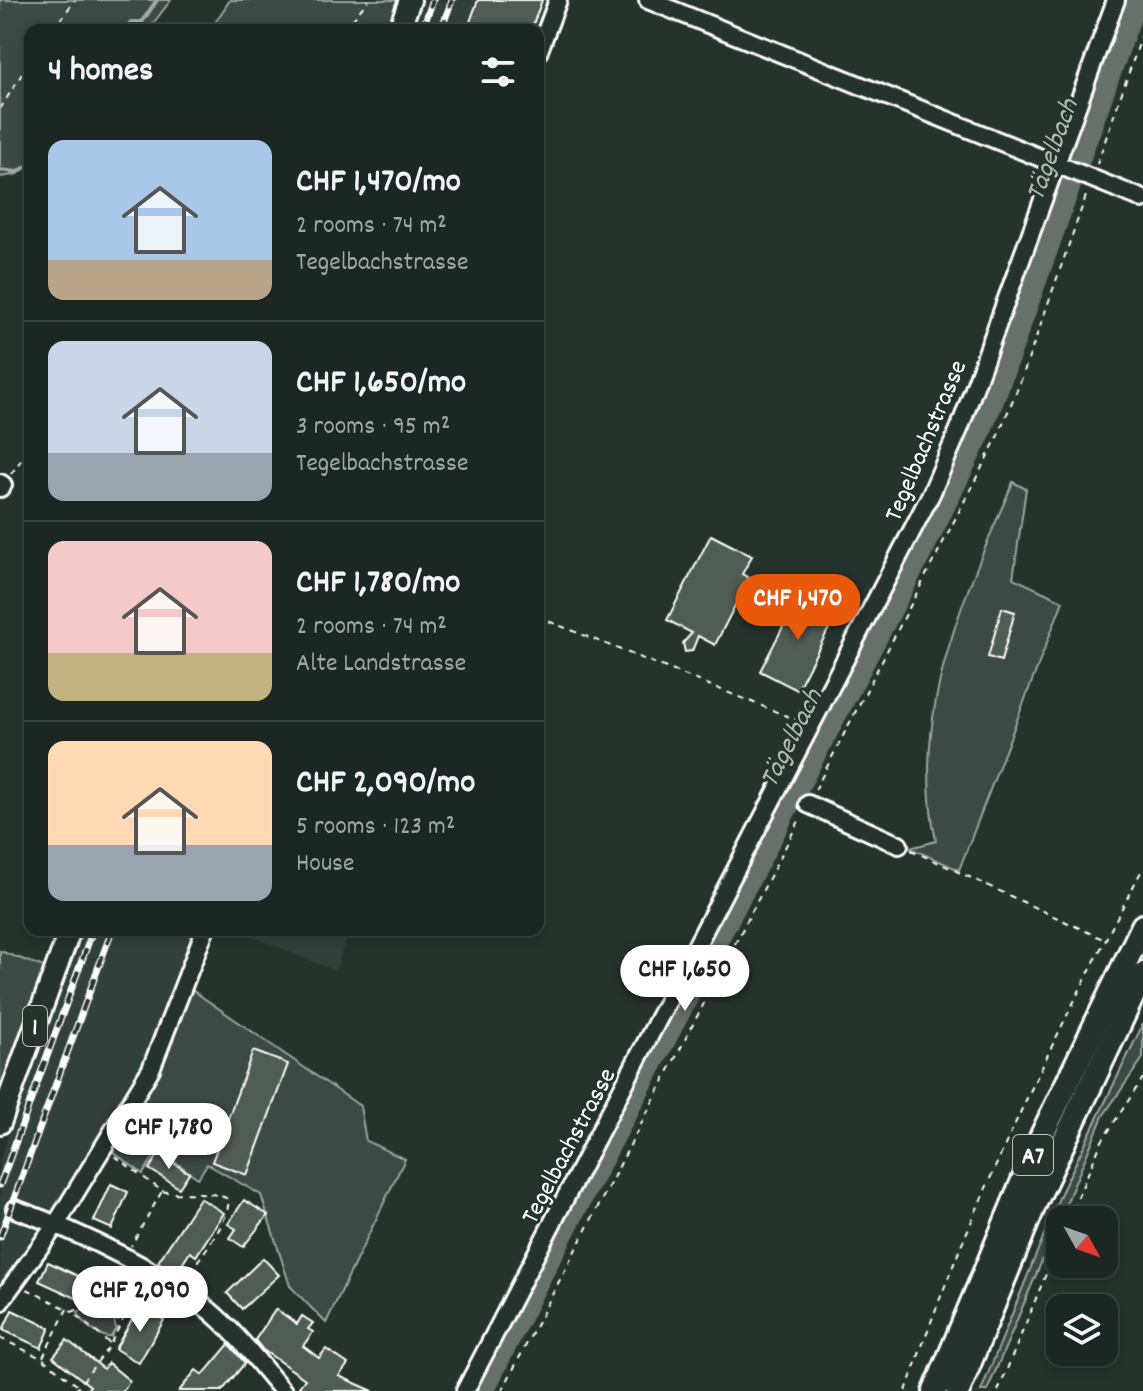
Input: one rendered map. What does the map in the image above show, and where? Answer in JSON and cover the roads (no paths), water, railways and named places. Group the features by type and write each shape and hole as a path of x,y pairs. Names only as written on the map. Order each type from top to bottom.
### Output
{"highway":[{"name":"A7","path":"935,1391 1037,1146 1143,926"},
{"name":"A7","path":"958,1391 1035,1203 1143,974"}],"main road":[{"path":"401,24 410,0"},
{"name":"1","path":"0,1123 68,936"}],"street":[{"path":"544,37 558,0"},
{"path":"648,0 1143,199"},
{"name":"Tegelbachstrasse","path":"465,1391 940,474 1061,167 1116,0"},
{"path":"808,804 899,845"},
{"path":"0,1302 55,1226 151,1069 203,936"},
{"path":"15,1209 179,1288 220,1320 280,1390"}],"waterway":[{"path":"130,24 142,22 157,0"},
{"name":"Tägelbach","path":"483,1391 921,553 978,437 1136,0"},
{"path":"0,170 17,172 24,168"}],"railway":[{"path":"424,24 433,0"},
{"path":"443,24 452,0"},
{"path":"0,1185 91,936"},
{"path":"0,1237 110,936"}]}
